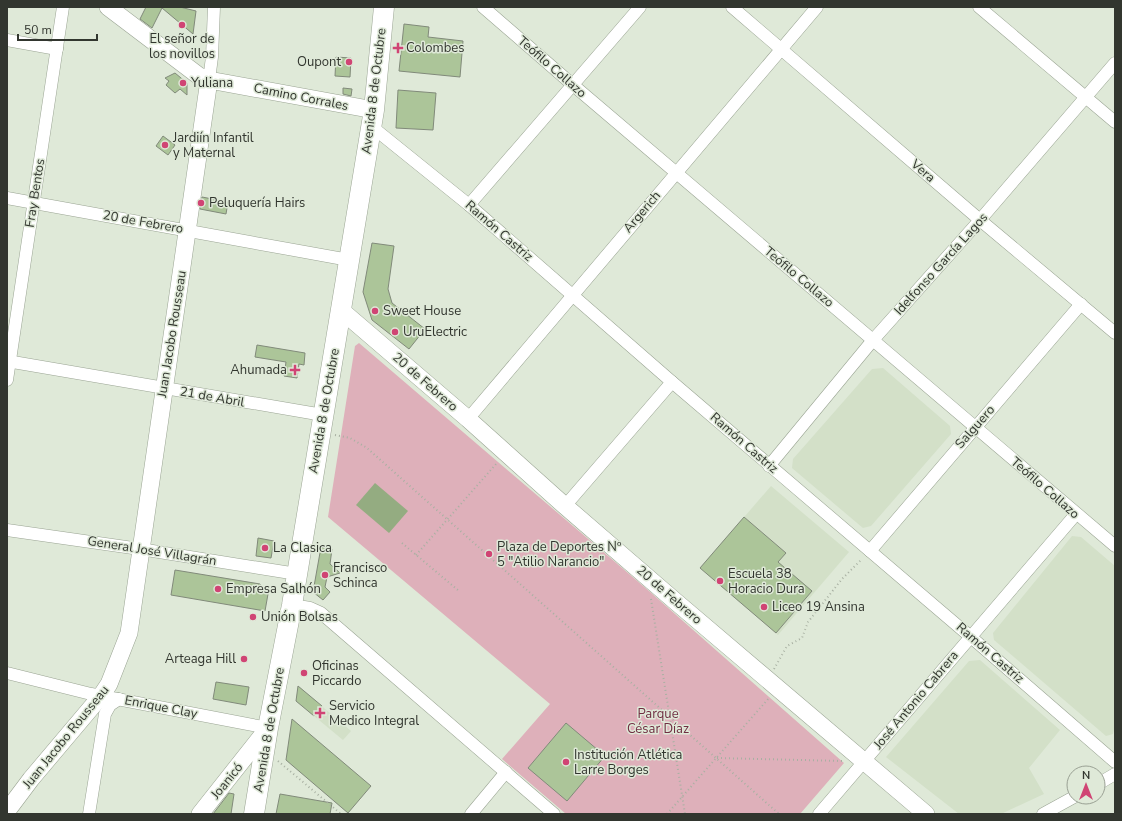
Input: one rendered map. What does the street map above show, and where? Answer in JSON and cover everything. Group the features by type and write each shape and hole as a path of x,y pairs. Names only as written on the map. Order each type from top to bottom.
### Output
{"main road":[{"name":"Avenida 8 de Octubre","path":"254,814 268,728 292,605 342,311 373,118 384,7"}],"street":[{"name":"Fray Bentos","path":"7,380 8,362 63,7"},
{"name":"Camino Corrales","path":"108,7 199,76 209,80 373,118"},
{"name":"Juan Jacobo Rousseau","path":"7,811 31,779 84,717 96,695 109,684 129,633 163,388 188,230 209,80 212,57 214,7"},
{"name":"Teófilo Collazo","path":"483,7 1115,546"},
{"path":"469,205 640,7"},
{"name":"Vera","path":"732,7 980,220 1115,333"},
{"name":"Argerich","path":"468,418 817,7"},
{"path":"979,7 1115,122"},
{"path":"7,40 57,49"},
{"name":"Idelfonso García Lagos","path":"769,466 873,340 980,220 1115,64"},
{"name":"Ramón Castriz","path":"373,118 469,205 672,382 970,636 1115,762"},
{"name":"20 de Febrero","path":"7,198 349,260"},
{"name":"Salguero","path":"870,551 1081,304"},
{"name":"20 de Febrero","path":"342,311 468,418 565,506 648,578 926,814"},
{"name":"21 de Abril","path":"8,362 163,388 322,423"},
{"path":"565,506 672,382"},
{"name":"José Antonio Cabrera","path":"819,814 1076,514"},
{"name":"General José Villagrán","path":"7,530 297,574"},
{"path":"292,605 310,608 321,613 554,814"},
{"name":"Enrique Clay","path":"7,673 96,695 268,728"},
{"path":"89,814 106,710 119,699"},
{"path":"84,717 95,719 102,728"},
{"name":"Joanicó","path":"200,814 268,728"},
{"path":"471,814 506,772"},
{"path":"1106,779 1115,774"},
{"path":"1043,814 1066,801"}],"path":[{"path":"322,423 367,448 779,814"},
{"path":"416,555 506,453"},
{"path":"402,543 459,591"},
{"path":"666,814 716,758 773,683 787,646 802,638 808,622 818,608 842,579 870,551"},
{"path":"648,578 685,814"},
{"path":"265,750 341,814"},
{"path":"716,758 864,762"}],"shaded area":[{"path":"883,368 950,426 951,434 871,526 863,528 792,468 793,459 872,369"},
{"path":"375,483 408,511 389,533 356,505"},
{"path":"771,486 849,552 778,635 700,568"},
{"path":"1072,536 1081,537 1115,566 1115,725 1113,734 1106,736 994,640 993,633"},
{"path":"980,660 1060,730 1029,768 1044,794 1001,814 959,814 886,757 969,661"},
{"name":"Servicio Medico Integral","path":"298,686 351,731 343,740 296,701"}],"green space":[{"name":"Parque César Díaz","path":"359,343 649,591 844,763 800,814 566,814 502,759 550,704 328,517 355,346"}],"building":[{"path":"146,7 180,7 196,11 193,34 162,8 152,28 140,19"},
{"path":"404,24 429,27 428,37 463,41 460,77 399,71"},
{"path":"336,57 351,58 350,77 335,76"},
{"path":"175,73 187,83 187,95 180,89 175,93 166,85 169,81 165,78"},
{"path":"343,88 352,89 351,96 343,94"},
{"path":"398,90 436,93 433,130 396,128"},
{"name":"Jardiín Infantil y Maternal","path":"163,136 175,145 168,155 156,146"},
{"path":"202,197 228,202 226,214 200,209"},
{"path":"372,243 394,246 388,289 392,303 425,329 409,349 372,320 363,292"},
{"path":"257,345 305,353 304,365 299,364 297,378 284,376 286,362 255,357"},
{"path":"744,517 786,553 778,562 812,591 776,633 700,568"},
{"name":"La Clasica","path":"258,538 274,541 271,558 256,556"},
{"name":"Francisco Schinca","path":"321,547 332,549 330,564 340,573 327,577 325,587 330,592 323,600 313,592"},
{"name":"Empresa Salhón","path":"175,570 260,584 268,594 265,611 171,595"},
{"path":"216,682 249,687 246,705 213,699"},
{"path":"298,686 322,706 314,716 296,701"},
{"path":"292,719 371,786 348,813 286,760"},
{"name":"Institución Atlética Larre Borges","path":"566,723 605,756 567,801 528,768"},
{"path":"229,793 234,794 231,814 213,814"},
{"path":"280,794 332,803 330,814 276,814"}],"place":[{"name":"El señor de los novillos","path":"182,25"},
{"name":"Colombes","path":"398,48"},
{"name":"Oupont","path":"349,62"},
{"name":"Yuliana","path":"183,83"},
{"name":"Jardiín Infantil y Maternal","path":"165,145"},
{"name":"Peluquería Hairs","path":"201,203"},
{"name":"Sweet House","path":"375,311"},
{"name":"UruElectric","path":"395,332"},
{"name":"Ahumada","path":"295,370"},
{"name":"La Clasica","path":"265,548"},
{"name":"Plaza de Deportes Nº 5 \"Atilio Narancio\"","path":"489,554"},
{"name":"Francisco Schinca","path":"325,575"},
{"name":"Escuela 38 Horacio Dura","path":"720,581"},
{"name":"Empresa Salhón","path":"218,589"},
{"name":"Liceo 19 Ansina","path":"764,607"},
{"name":"Unión Bolsas","path":"253,617"},
{"name":"Arteaga Hill","path":"244,659"},
{"name":"Oficinas Piccardo","path":"304,673"},
{"name":"Servicio Medico Integral","path":"320,713"},
{"name":"Institución Atlética Larre Borges","path":"566,762"}]}
